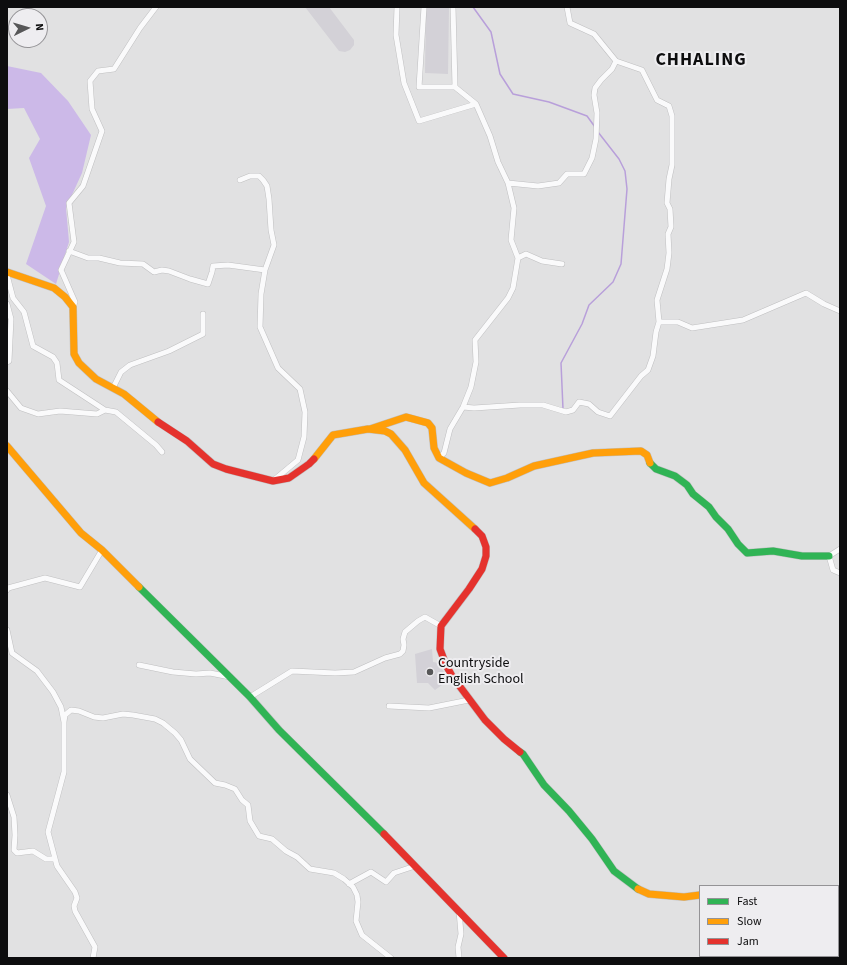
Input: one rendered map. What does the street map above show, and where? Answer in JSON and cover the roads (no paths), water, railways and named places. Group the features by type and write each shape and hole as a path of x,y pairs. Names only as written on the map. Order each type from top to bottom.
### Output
{"street":[{"path":"156,7 140,28 114,69 98,71 90,81 92,109 102,130 83,186 70,203 74,242 61,270 75,302 73,307 74,354 79,363 96,379 124,394 156,421 187,441 213,464 226,469 273,481 288,478 309,464 333,435 368,429 406,417 428,423 432,428 434,448 439,458 466,473 490,483 507,478 534,466 592,453 640,451 646,455 651,465 656,469 675,476 687,485 693,494 709,507 716,517 728,529 738,544 747,553 773,551 802,556 829,556 840,549"},
{"path":"397,7 396,35 404,83 418,121 476,104"},
{"path":"424,7 418,87 455,87 476,104 490,136 498,162 508,182 514,208 511,240 518,258 513,288 508,298 475,340 476,362 471,387 463,407 450,429 444,453 439,458"},
{"path":"453,7 455,87"},
{"path":"463,407 474,408 543,405 566,412 574,410 579,402 588,404 598,412 610,416 641,376 648,370 652,356 659,322 657,300 667,269 669,253 668,234 671,227 670,210 667,203 672,165 672,116 669,106 657,100 642,70 616,61 594,34 570,23 567,7"},
{"path":"508,182 538,186 559,183 567,174 584,174 592,158 596,139 597,113 594,95 595,88 612,69 616,61"},
{"path":"240,180 250,176 259,176 267,186 270,230 274,245 265,270 261,294 260,327 278,368 300,389 305,412 304,437 298,460 273,481"},
{"path":"69,251 88,258 99,258 120,263 143,264 154,272 162,270 168,271 208,284 213,266 228,265 265,270"},
{"path":"518,258 526,254 542,261 562,264"},
{"path":"7,273 54,288 65,297 73,307"},
{"path":"7,273 13,298 24,312 33,346 53,356 60,380 105,410 116,412 156,444 162,452"},
{"path":"659,322 678,322 692,328 743,320 806,293 824,304 840,311"},
{"path":"7,304 11,319 7,362"},
{"path":"113,388 121,372 130,365 169,351 203,334 203,314"},
{"path":"7,391 21,408 38,414 60,412 97,414 105,410"},
{"path":"368,429 385,431 392,434 405,450 424,482 482,536 486,547 486,556 482,569 441,626 440,636 440,649 446,665 469,700 485,720 523,754 544,785 570,811 614,871 639,890 649,894 684,897 699,895"},
{"path":"7,446 81,533 102,550 250,697 278,730 370,820 504,958"},
{"path":"7,590 8,588 45,578 80,587 102,550"},
{"path":"829,556 833,570 840,573"},
{"path":"250,697 292,671 335,673 354,672 366,668 385,658 400,654 403,651 403,639 405,632 418,621 425,618 441,626"},
{"path":"7,630 12,653 37,671 53,692 61,707 64,722"},
{"path":"138,665 173,672 196,674 210,673 231,678"},
{"path":"389,706 429,708 469,700"},
{"path":"95,957 95,947 75,911 74,906 77,898 75,892 57,866 48,832 64,772 64,722 65,715 70,710 103,718 123,714 133,715 155,719 163,723 181,740 190,759 215,783 235,789 242,800 248,805 250,821 259,836 272,839 310,869 334,873 349,884 357,895 358,902 356,921 362,935 391,958"},
{"path":"7,795 14,817 14,850 18,853 33,851 46,859 55,859"},
{"path":"349,884 371,872 386,882 394,873 414,866"},
{"path":"459,911 459,958"}],"waterway":[{"path":"473,7 491,32 500,74 513,94 549,102 587,116 595,127"},
{"path":"563,409 561,363 582,324 589,305 613,282 621,264 627,189 625,171 619,159 598,132"}],"place":[{"name":"Countryside English School","path":"430,672"}],"district":[{"name":"CHHALING","path":"701,61"}]}
